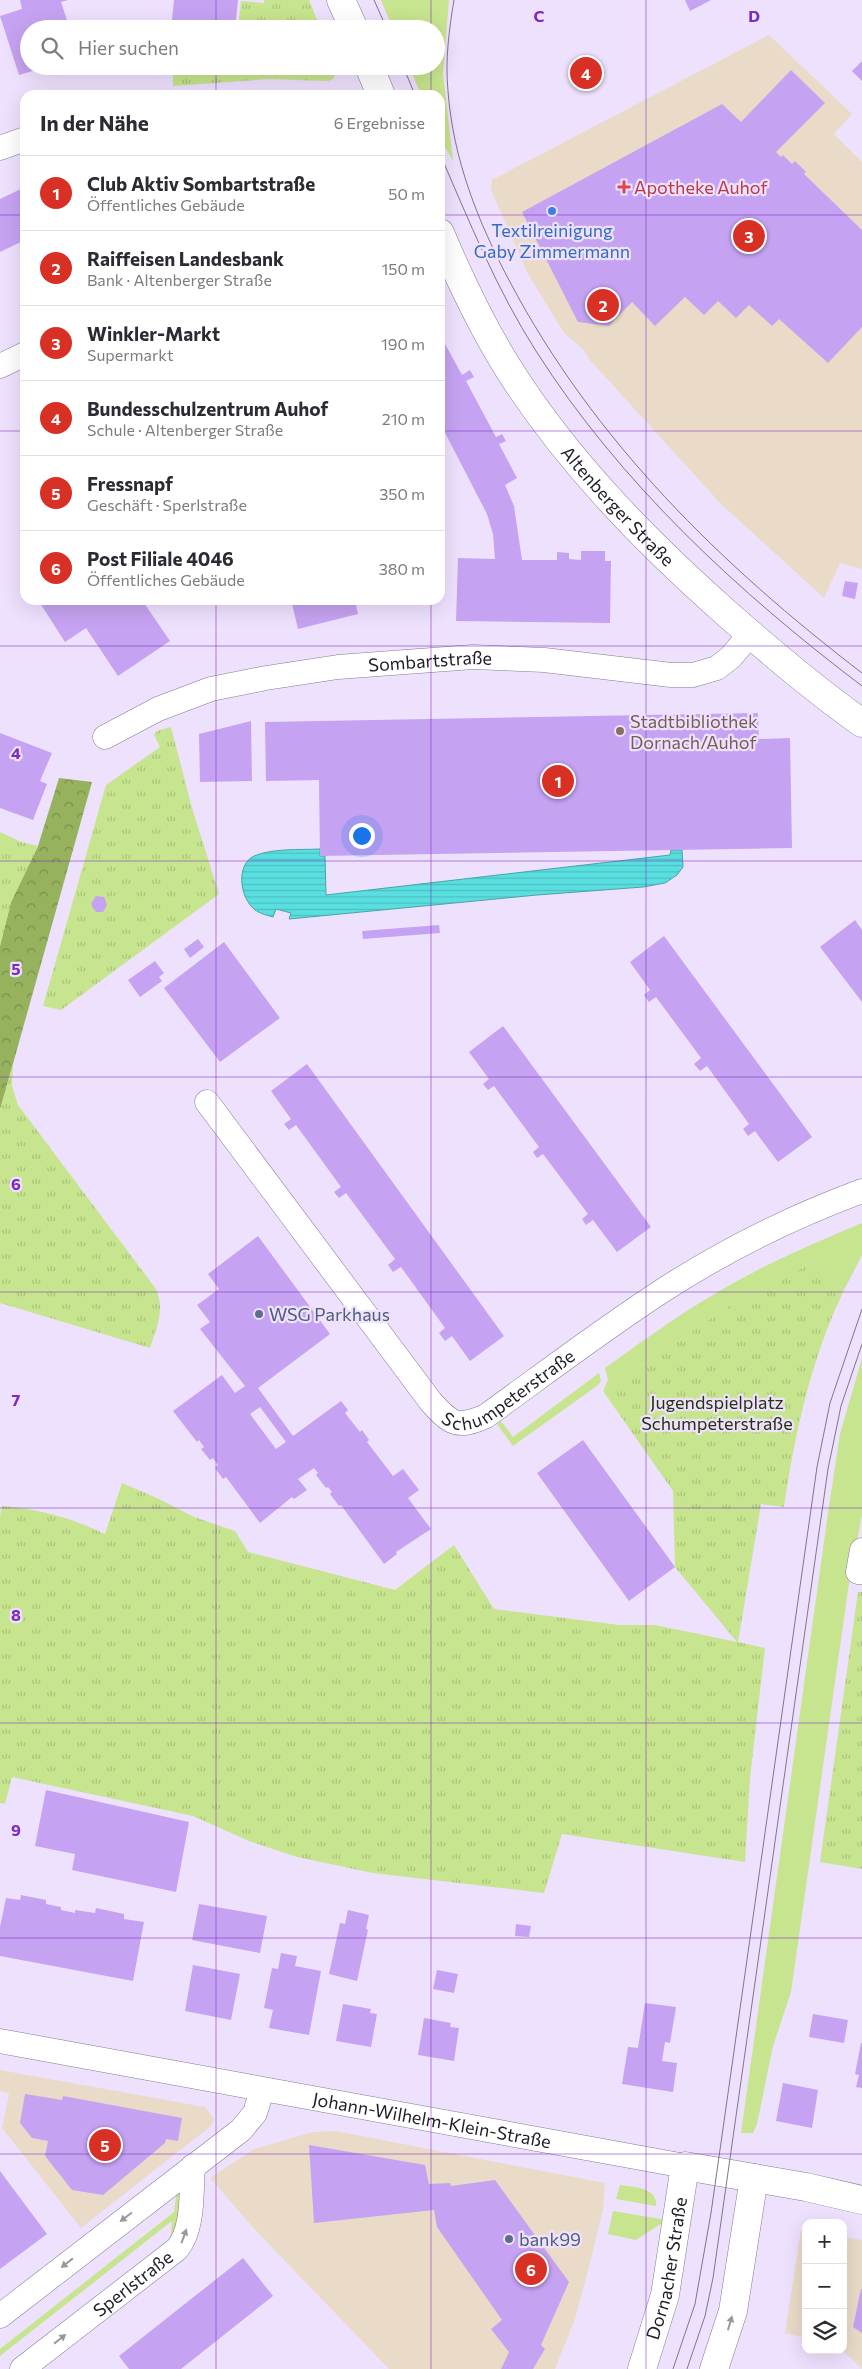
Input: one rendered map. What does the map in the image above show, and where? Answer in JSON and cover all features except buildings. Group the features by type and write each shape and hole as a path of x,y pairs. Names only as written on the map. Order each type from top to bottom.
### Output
{"street":[{"path":"341,0 350,20"},
{"path":"372,75 378,90"},
{"path":"0,148 20,141"},
{"name":"Altenberger Straße","path":"445,244 474,310 523,390 569,451 621,512 701,590 750,634 862,723"},
{"path":"0,366 20,356"},
{"name":"Sombartstraße","path":"105,737 158,709 212,690 266,678 347,666 473,658 544,660 672,675 694,675 716,668 731,657 750,634"},
{"name":"Schumpeterstraße","path":"207,1102 430,1402 446,1419 458,1424 470,1424 486,1416 662,1290 713,1260 819,1207 862,1191"},
{"path":"862,1550 858,1572 862,1572"},
{"name":"Johann-Wilhelm-Klein-Straße","path":"0,2041 754,2178 862,2200"},
{"path":"0,2316 248,2122 259,2104 262,2090"},
{"name":"Sperlstraße","path":"22,2369 177,2249 185,2236 188,2223 193,2166"},
{"name":"Dornacher Straße","path":"642,2369 664,2295 685,2166"},
{"path":"714,2369 733,2312 754,2178"}],"shaded area":[{"path":"769,35 852,114 834,134 862,162 862,569 840,563 824,598 721,504 589,359 584,350 564,333 528,274 491,190 492,180"},
{"path":"320,849 320,856 325,856 326,895 670,855 671,850 682,850 683,867 677,875 665,883 643,887 537,895 289,919 291,913 276,909 273,917 254,909 248,902 243,888 242,873 248,860 261,853"},
{"path":"0,2070 205,2107 214,2119 211,2126 81,2228 2,2128 9,2094 0,2091"},
{"path":"336,2131 605,2183 603,2210 575,2319 555,2369 389,2369 258,2233 210,2178 254,2149 313,2132"},
{"path":"801,2230 802,2337 785,2333"},
{"path":"847,2238 862,2240 862,2369 846,2354"}],"green space":[{"path":"264,0 309,0 317,20 239,20 241,1 264,3"},
{"path":"381,0 449,0 445,49 445,20 389,20"},
{"path":"173,75 335,75 333,79 328,81 269,79 173,86"},
{"path":"413,75 443,75 445,90 419,90"},
{"path":"445,91 453,161 445,147"},
{"path":"171,727 192,808 219,894 61,1010 43,1006 106,785 160,747 154,735 157,731"},
{"path":"59,778 92,782 0,1110 0,946 11,902 38,846"},
{"path":"0,832 21,842 38,846 11,902 0,946"},
{"path":"13,1064 12,1086 18,1105 156,1289 159,1297 160,1311 150,1348 0,1303 0,1110"},
{"path":"862,1223 862,1255 844,1290 816,1261 737,1301 603,1391 608,1380 605,1368 686,1311 767,1265"},
{"name":"Jugendspielplatz Schumpeterstraße","path":"816,1261 844,1290 832,1316 813,1369 793,1451 784,1507 761,1504 738,1642 765,1648 750,1778 745,1862 562,1834 544,1893 373,1873 297,1857 249,1841 193,1816 12,1777 5,1804 0,1803 0,1516 2,1506 29,1509 55,1515 105,1534 122,1483 194,1517 235,1531 248,1552 395,1590 454,1545 494,1609 619,1625 655,1625 737,1642 675,1567 673,1491 603,1391 737,1301"},
{"path":"862,1358 862,1515 849,1583 791,1992 773,2046 757,2124 753,2133 741,2133 840,1434"},
{"path":"599,1373 601,1381 598,1385 513,1446 497,1424 501,1421 513,1437"},
{"path":"858,1592 862,1592 862,1869 820,1862"},
{"path":"183,2184 176,2239 170,2244 172,2221 0,2356 0,2349 174,2212 177,2189"},
{"path":"620,2185 644,2189 653,2195 656,2200 656,2206 616,2199"},
{"path":"613,2211 667,2220 636,2240 608,2234"}],"tram line":[{"path":"374,0 383,20"},
{"path":"454,0 448,45 447,79 455,141 461,165 478,213 498,259 543,340 581,395 621,447 665,497 759,589 862,673"},
{"path":"407,75 413,90"},
{"path":"445,165 484,255 522,328 569,399 605,446 643,490 727,574 771,613 862,686"},
{"path":"673,2369 695,2304 711,2213 817,1467 830,1403 862,1309"},
{"path":"687,2369 705,2316 713,2278 828,1469 841,1406 862,1344"}],"place":[{"name":"Bundesschulzentrum Auhof","path":"586,73"},
{"name":"Apotheke Auhof","path":"624,187"},
{"name":"Textilreinigung Gaby Zimmermann","path":"552,211"},
{"name":"Winkler-Markt","path":"749,236"},
{"name":"Raiffeisen Landesbank","path":"603,305"},
{"name":"Stadtbibliothek Dornach/Auhof","path":"620,731"},
{"name":"Club Aktiv Sombartstraße","path":"558,781"},
{"name":"WSG Parkhaus","path":"259,1314"},
{"name":"Fressnapf","path":"105,2145"},
{"name":"bank99","path":"509,2239"},
{"name":"Post Filiale 4046","path":"531,2269"}]}
